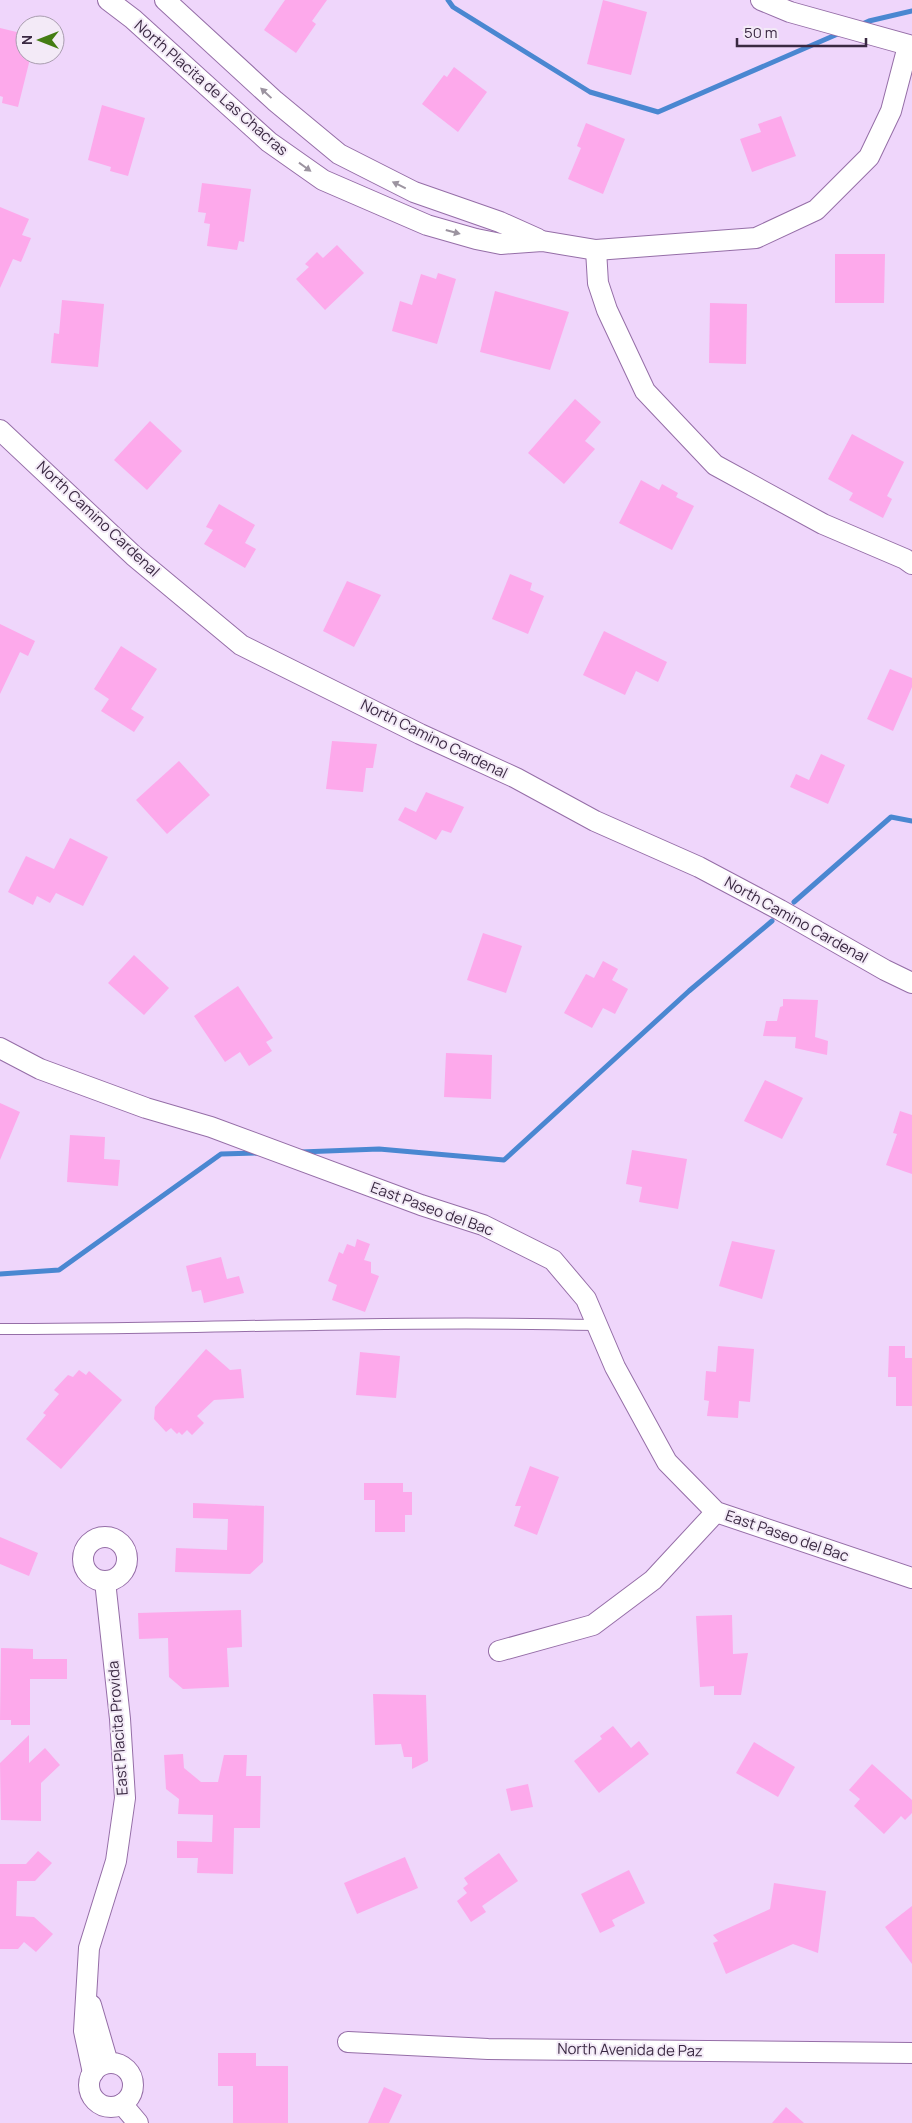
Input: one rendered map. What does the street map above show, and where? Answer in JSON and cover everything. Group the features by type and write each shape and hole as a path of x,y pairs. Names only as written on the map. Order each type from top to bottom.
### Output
{"street":[{"name":"North Placita de Las Chacras","path":"108,0 133,19 269,142 323,180 427,225 501,244 542,241 596,250 756,238 816,210 869,157 891,111 910,46"},
{"name":"North Placita de Las Chacras","path":"165,0 275,101 339,154 414,192 500,222 542,241"},
{"path":"761,0 790,12 910,46"},
{"path":"596,250 598,283 607,310 644,392 715,465 823,524 910,557"},
{"name":"North Camino Cardenal","path":"0,430 134,556 241,644 420,734 516,778 595,821 699,867 912,983"},
{"name":"East Paseo del Bac","path":"0,1048 40,1069 146,1108 211,1127 421,1205 483,1225 553,1260 586,1299 616,1370 667,1462 716,1512 912,1578"},
{"path":"499,1651 593,1625 653,1580 716,1512"},
{"name":"East Placita Provida","path":"105,1581 120,1719 125,1798 116,1861 89,1948 86,1991 101,2068 90,2087 95,2100 108,2107 122,2104"},
{"name":"North Avenida de Paz","path":"348,2042 488,2049 912,2053"},
{"path":"101,2068 121,2066 130,2075 133,2082 131,2095 122,2104 138,2123"}],"lane":[{"path":"0,1329 114,1329 351,1324 597,1325"}],"building":[{"path":"285,0 327,0 312,21 316,24 296,53 264,30"},
{"path":"603,0 647,12 631,75 587,64"},
{"path":"0,28 15,32 15,65 28,65 18,107 2,103 3,97 0,96"},
{"path":"454,67 487,92 458,132 422,104 444,75 447,77"},
{"path":"102,105 145,118 128,176 110,171 111,167 88,160"},
{"path":"781,116 796,156 752,172 740,139 761,132 758,124"},
{"path":"586,123 625,139 603,194 568,179 581,148 577,146"},
{"path":"202,183 251,189 244,242 239,241 237,250 207,246 210,224 204,223 206,213 198,212"},
{"path":"0,207 29,219 22,235 31,238 21,262 13,259 0,288"},
{"path":"337,245 364,273 325,310 296,279 309,267 305,264 317,252 323,258"},
{"path":"835,254 885,254 884,303 835,303"},
{"path":"438,273 456,279 437,344 392,331 400,301 412,305 421,274 436,279"},
{"path":"495,291 569,312 550,370 480,352"},
{"path":"62,300 104,304 98,367 51,363 54,333 59,334"},
{"path":"710,303 747,304 746,364 709,363"},
{"path":"575,399 601,422 585,441 595,449 564,484 528,453"},
{"path":"150,421 182,451 147,490 114,460"},
{"path":"852,434 904,462 887,496 892,499 883,518 849,500 853,493 828,479"},
{"path":"641,480 659,490 662,484 678,493 676,497 694,506 672,550 619,523"},
{"path":"219,504 255,525 245,543 256,549 245,568 204,544 213,530 206,527"},
{"path":"510,574 532,583 530,590 544,596 528,634 492,619"},
{"path":"347,581 381,595 354,647 323,631"},
{"path":"0,624 35,641 28,656 20,652 0,694"},
{"path":"604,631 667,662 658,682 636,671 625,695 583,675"},
{"path":"121,646 157,669 131,709 144,717 134,732 101,711 109,699 94,689"},
{"path":"890,669 912,678 912,687 893,731 867,719"},
{"path":"332,741 377,744 373,768 366,768 363,792 326,789"},
{"path":"821,754 845,765 828,804 790,787 796,774 809,780"},
{"path":"179,761 210,795 167,834 136,800"},
{"path":"426,792 464,807 451,833 442,830 436,840 398,820 405,807 416,812"},
{"path":"70,838 108,857 83,906 56,893 50,903 37,896 33,905 8,892 26,856 54,869"},
{"path":"483,933 522,946 506,993 467,980"},
{"path":"134,955 169,988 144,1015 108,983"},
{"path":"603,961 618,969 612,980 628,989 615,1014 603,1008 592,1028 564,1013 586,974 594,978"},
{"path":"238,986 273,1038 266,1042 272,1051 249,1066 240,1052 225,1062 194,1016"},
{"path":"783,999 818,1000 815,1037 828,1041 827,1055 795,1048 796,1037 763,1036 766,1021 777,1021 780,1007 783,1006"},
{"path":"446,1053 492,1055 491,1099 444,1097"},
{"path":"765,1080 803,1098 782,1139 744,1121"},
{"path":"0,1103 20,1112 0,1160"},
{"path":"900,1111 912,1115 912,1174 886,1165 897,1134 893,1133"},
{"path":"70,1135 105,1137 104,1159 120,1160 118,1186 67,1182"},
{"path":"632,1150 687,1159 678,1209 639,1202 642,1187 626,1184"},
{"path":"357,1239 370,1244 364,1260 371,1262 371,1273 379,1276 365,1312 332,1300 337,1285 328,1281 339,1252 343,1254 347,1244 355,1247"},
{"path":"732,1241 775,1250 762,1299 719,1286"},
{"path":"221,1257 227,1279 239,1276 244,1293 204,1303 201,1290 192,1292 186,1266"},
{"path":"718,1346 754,1349 750,1402 739,1401 738,1418 707,1416 709,1401 704,1400 706,1371 716,1372"},
{"path":"889,1346 905,1346 905,1358 912,1358 912,1406 896,1406 896,1377 888,1377"},
{"path":"206,1349 230,1370 241,1369 244,1398 214,1400 197,1416 204,1423 192,1435 187,1430 182,1435 179,1432 177,1434 171,1428 166,1432 154,1419 155,1407"},
{"path":"360,1352 400,1356 396,1398 356,1395"},
{"path":"79,1370 86,1375 89,1371 122,1400 61,1469 26,1439 46,1415 43,1413 59,1394 54,1390 68,1375 73,1377"},
{"path":"530,1466 559,1477 537,1535 514,1526 521,1506 515,1506"},
{"path":"364,1483 403,1483 403,1492 412,1492 412,1515 405,1515 405,1532 375,1532 375,1500 364,1500"},
{"path":"193,1503 264,1506 263,1562 250,1574 175,1572 176,1548 227,1550 228,1519 193,1518"},
{"path":"0,1537 38,1553 29,1576 0,1564"},
{"path":"241,1610 242,1647 227,1648 229,1687 183,1689 169,1677 168,1638 139,1639 138,1613"},
{"path":"732,1615 733,1654 748,1653 741,1695 714,1695 714,1686 700,1687 696,1616"},
{"path":"1,1648 33,1649 33,1659 67,1659 67,1679 30,1679 30,1725 11,1725 11,1720 0,1720"},
{"path":"373,1694 426,1695 428,1761 412,1769 412,1757 404,1757 401,1744 375,1745"},
{"path":"613,1726 631,1748 639,1741 649,1754 599,1793 574,1761 602,1739 600,1736"},
{"path":"29,1735 29,1763 45,1748 60,1765 41,1783 41,1821 1,1820 0,1763"},
{"path":"754,1742 795,1767 778,1797 736,1773"},
{"path":"183,1754 184,1768 201,1782 218,1782 224,1755 247,1755 246,1776 261,1776 260,1828 234,1828 233,1874 197,1873 198,1858 177,1858 177,1841 212,1842 213,1815 178,1814 179,1799 166,1789 164,1755"},
{"path":"872,1764 912,1800 912,1813 905,1820 901,1816 884,1834 854,1806 860,1799 849,1790"},
{"path":"528,1784 533,1807 511,1811 506,1789"},
{"path":"38,1851 52,1863 35,1881 17,1881 16,1916 34,1917 53,1934 36,1952 24,1942 18,1949 0,1949 0,1864 26,1864"},
{"path":"499,1853 518,1881 482,1906 486,1912 471,1922 457,1901 467,1893 463,1888 468,1884 464,1878"},
{"path":"405,1857 418,1888 357,1914 344,1883"},
{"path":"629,1870 645,1903 612,1920 615,1926 600,1933 581,1894"},
{"path":"774,1883 826,1891 818,1953 793,1944 726,1974 713,1943 718,1941 713,1935 770,1909"},
{"path":"912,1906 912,1964 885,1927"},
{"path":"218,2053 256,2053 256,2066 288,2066 288,2123 233,2123 233,2086 218,2086"},
{"path":"384,2087 402,2095 389,2123 368,2123"},
{"path":"786,2107 804,2123 772,2123"}],"waterway":[{"path":"448,0 453,7 590,92 658,112 840,33"},
{"path":"860,25 869,21 912,11"},
{"path":"794,902 891,817 912,821"},
{"path":"301,1152 379,1149 504,1160 689,991 772,921"},
{"path":"0,1274 59,1270 221,1154 260,1153"}]}
